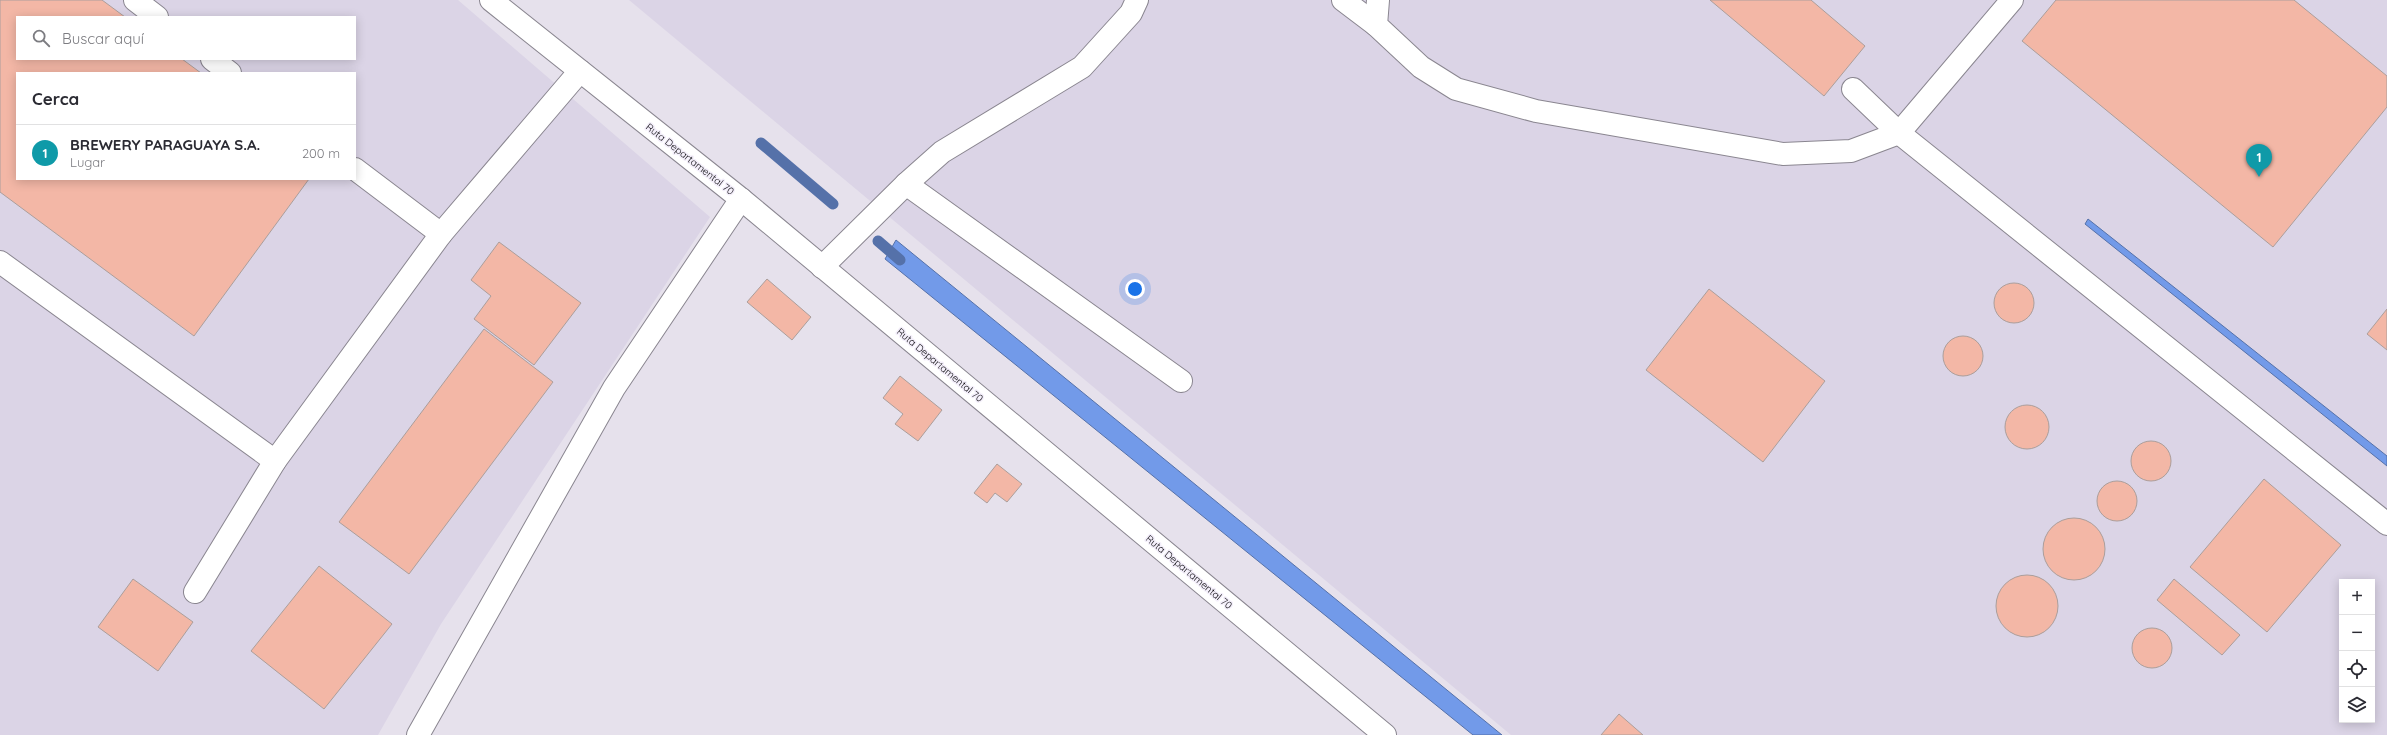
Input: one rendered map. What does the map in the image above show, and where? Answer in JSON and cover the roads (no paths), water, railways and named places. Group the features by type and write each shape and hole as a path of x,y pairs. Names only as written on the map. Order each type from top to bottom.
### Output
{"main road":[{"path":"135,0 156,16"},
{"name":"Ruta Departamental 70","path":"490,0 741,199 1386,735"},
{"path":"822,267 906,184 942,152 1082,67 1131,13 1137,0"},
{"path":"1344,0 1376,25 1421,67 1456,89 1536,111 1783,154 1851,151 1899,133 2012,0"},
{"path":"1376,25 1378,0"},
{"path":"213,60 229,72"},
{"path":"195,592 275,460 441,234 580,71"},
{"path":"1853,89 1899,133 2387,524"},
{"path":"356,170 441,234"},
{"path":"906,184 1181,380"},
{"path":"418,735 614,388 741,199"},
{"path":"0,262 275,460"}],"water":[{"path":"2088,219 2387,456 2387,466 2085,224"},
{"path":"896,240 1502,735 1473,735 885,259"}],"waterway":[{"path":"761,143 833,204"},
{"path":"878,241 900,260"}],"place":[{"name":"BREWERY PARAGUAYA S.A.","path":"2259,177"}]}
